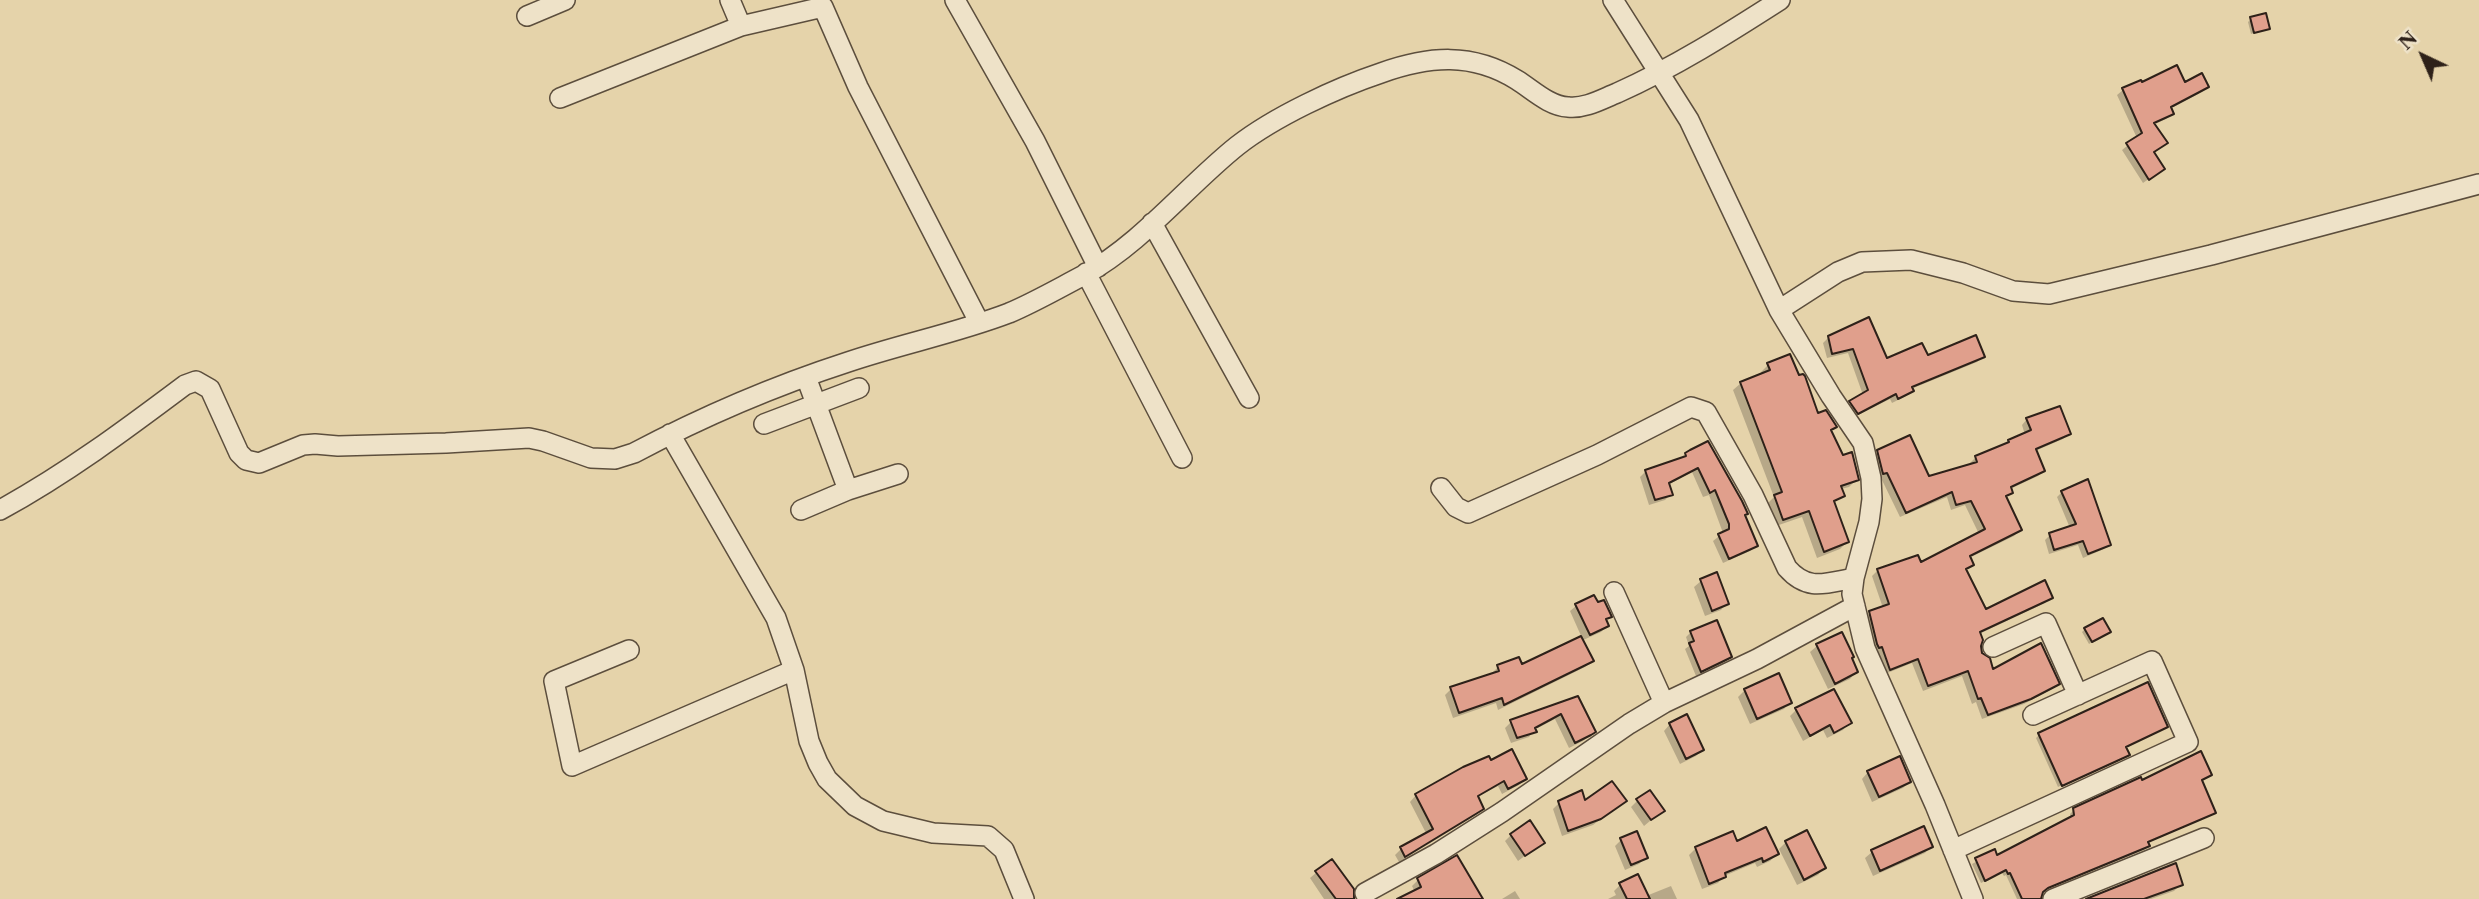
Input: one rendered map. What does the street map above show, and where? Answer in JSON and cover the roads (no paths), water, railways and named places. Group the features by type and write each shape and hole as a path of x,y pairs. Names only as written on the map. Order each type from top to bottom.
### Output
{"street":[{"path":"527,16 565,0"},
{"path":"730,0 741,26"},
{"path":"955,0 1035,141 1092,270 1182,458"},
{"path":"1613,0 1689,120 1779,310 1831,396 1856,430 1867,458 1872,499 1869,522 1854,578 1854,606 1865,648 1973,899"},
{"path":"0,510 57,478 185,385 196,381 210,389 239,453 246,460 259,463 303,445 446,443 529,438 579,455 615,459 634,453 743,401 806,377 852,360 1009,313 1092,270 1152,223 1234,149 1266,125 1299,108 1390,70 1424,60 1451,59 1478,63 1497,68 1544,98 1568,107 1596,102 1661,74 1780,0"},
{"path":"560,98 741,26 821,3 858,87 979,323"},
{"path":"1779,310 1838,272 1862,262 1911,260 1964,273 2013,290 2049,294 2479,184"},
{"path":"1152,223 1249,398"},
{"path":"806,377 848,490"},
{"path":"764,424 859,388"},
{"path":"1441,488 1456,507 1468,513 1597,455 1691,407 1696,408 1706,412 1754,495 1787,568 1794,576 1814,585 1854,578"},
{"path":"670,434 769,605 794,670 809,741 818,763 837,791 855,806 883,821 933,833 974,833 988,836 1004,850 1024,899"},
{"path":"801,510 848,490 898,474"},
{"path":"1614,592 1664,703"},
{"path":"1365,893 1436,854 1503,812 1629,724 1664,703 1757,659 1854,606"},
{"path":"1993,647 2046,623 2078,695"},
{"path":"629,650 554,681 572,766 794,670"},
{"path":"1953,850 2188,741 2152,661 2033,715"},
{"path":"2053,899 2204,838"}]}
